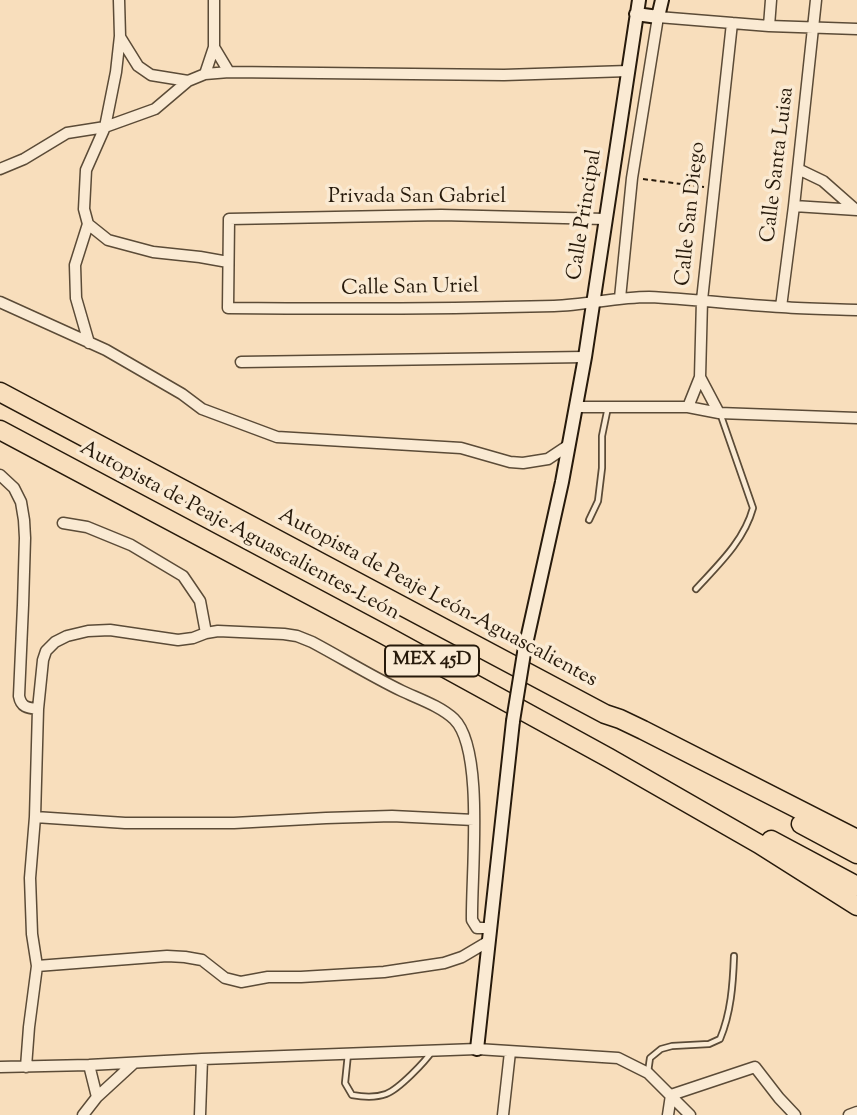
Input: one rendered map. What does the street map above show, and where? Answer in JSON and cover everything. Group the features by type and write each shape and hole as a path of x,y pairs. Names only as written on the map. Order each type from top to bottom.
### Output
{"highway":[{"name":"Autopista de Peaje León-Aguascalientes","path":"0,392 604,714 643,730 857,839"},
{"name":"Autopista de Peaje Aguascalientes-León","path":"0,430 609,758 759,844 857,906"},
{"path":"604,714 638,736 857,854"},
{"path":"609,758 648,775 857,886"}],"street":[{"path":"119,0 120,36 116,72 105,127 86,170 83,209 88,223 108,240 153,252 228,262"},
{"path":"205,74 214,47 214,0"},
{"name":"Calle Principal","path":"477,1049 513,721 524,653 585,357 639,0"},
{"path":"620,298 632,178 662,0"},
{"path":"769,26 771,0"},
{"name":"Calle Santa Luisa","path":"781,307 816,0"},
{"path":"636,14 769,26 857,29"},
{"name":"Calle San Diego","path":"688,407 700,377 702,300 732,23"},
{"path":"120,36 138,66 151,75 188,81"},
{"path":"214,47 229,72"},
{"path":"0,169 24,159 67,133 105,127 155,109 188,81 205,74 504,75 628,71"},
{"path":"798,169 823,181 856,210"},
{"path":"794,206 856,210"},
{"name":"Privada San Gabriel","path":"228,262 229,219 441,215 605,219"},
{"path":"88,223 75,265 76,298 89,342"},
{"name":"Calle San Uriel","path":"228,262 228,308 564,306 648,297 857,310"},
{"path":"0,302 106,350 182,394 202,409 277,437 461,449 510,463 548,459 569,440"},
{"path":"241,362 585,357"},
{"path":"700,377 719,413"},
{"path":"576,407 688,407 719,413 857,418"},
{"path":"0,475 14,488 21,502 24,520 20,703 24,707 38,709"},
{"path":"63,523 87,527 131,545 183,576 200,601 206,633"},
{"path":"26,1067 37,966 30,907 38,709 43,660 46,651 55,642 88,631 110,630 178,640 206,633 230,632 297,636 439,709 455,720 463,733 472,768 472,920 477,928 489,935 462,957 444,963 384,972 268,977 241,982 225,978 202,961 185,957 37,966"},
{"path":"35,817 125,823 234,823 391,816 474,820"},
{"path":"0,1067 477,1049 618,1058 648,1073 690,1115"},
{"path":"503,1115 510,1052"},
{"path":"200,1115 202,1059"},
{"path":"83,1115 97,1097 134,1063"},
{"path":"89,1065 97,1097"},
{"path":"671,1095 755,1068 795,1115"},
{"path":"668,1115 671,1095"},
{"path":"849,1115 857,1112"}],"lane":[{"path":"589,520 598,501 602,436 608,407"},
{"path":"696,589 732,550 750,519 753,508 719,413"},
{"path":"648,1073 650,1058 661,1049 709,1044 720,1039 732,991 734,956"},
{"path":"348,1053 345,1083 352,1095 366,1097 389,1093 424,1063 433,1050"}],"path":[{"path":"632,178 715,189"}]}
